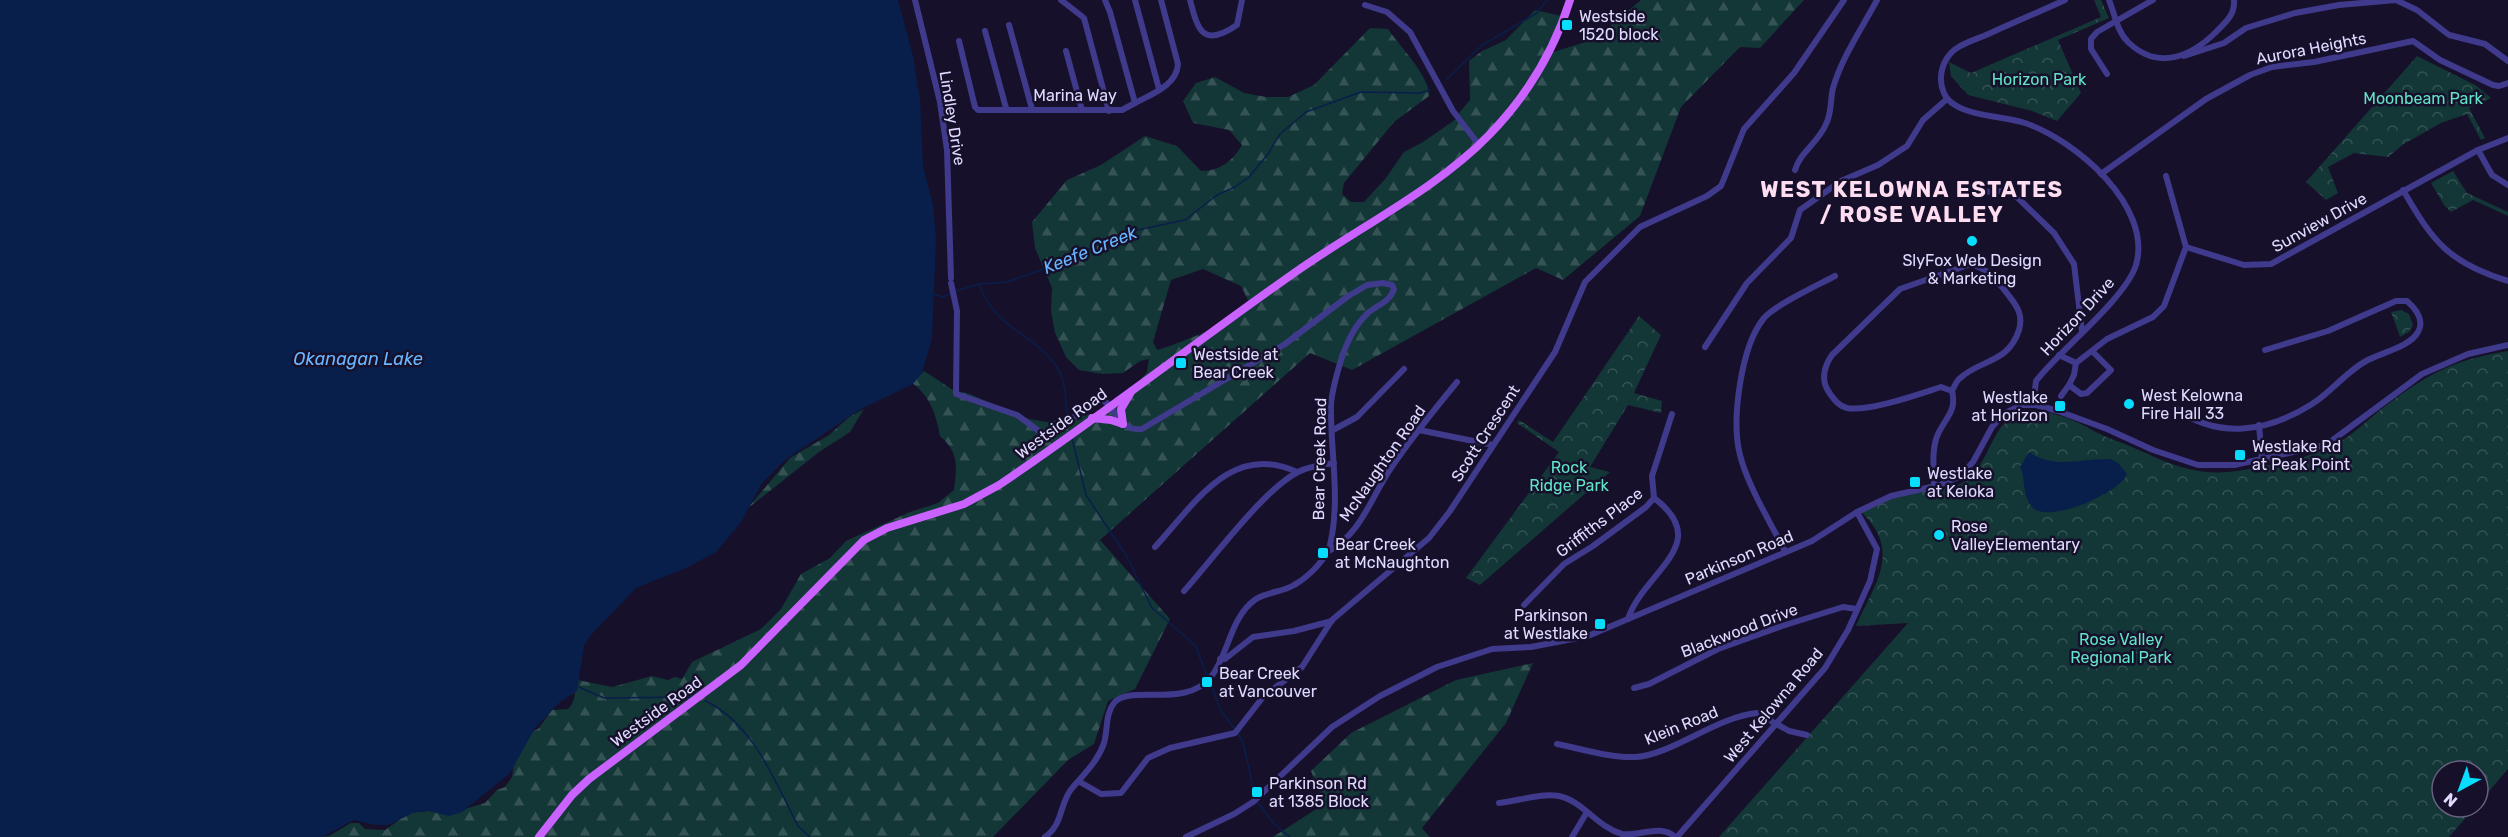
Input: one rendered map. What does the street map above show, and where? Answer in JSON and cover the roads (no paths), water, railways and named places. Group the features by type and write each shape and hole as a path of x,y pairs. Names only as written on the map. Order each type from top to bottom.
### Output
{"main road":[{"name":"Westside Road","path":"539,837 572,795 589,779 741,665 864,540 886,528 964,504 1020,471 1299,269 1438,177 1479,145 1517,103 1534,80 1550,52 1570,0"},
{"path":"1092,418 1123,424 1121,409 1134,387"}],"street":[{"name":"Lindley Drive","path":"915,0 940,102 947,150 951,280 956,305 956,394 1017,415 1043,434 1079,414 1097,398 1109,406"},
{"path":"1061,0 1084,18 1109,111"},
{"name":"Marina Way","path":"959,41 975,107 978,110 1006,108 1122,110 1135,103 1105,0"},
{"path":"1135,0 1159,89"},
{"path":"1135,103 1174,79 1178,64 1161,0"},
{"path":"1190,0 1197,28 1208,36 1229,30 1240,19 1242,0"},
{"name":"Scott Crescent","path":"1080,782 1101,795 1121,793 1148,758 1179,745 1235,733 1263,697 1302,667 1332,620 1429,538 1450,511 1555,352 1585,282 1640,227 1707,196 1721,186 1744,129 1794,73 1844,0"},
{"path":"1795,170 1797,161 1819,138 1827,123 1832,90 1839,71 1877,0"},
{"path":"1705,347 1747,283 1791,238 1800,210 1841,181 1878,165 1907,146 1923,120 1947,99 1940,82 1941,70 1955,49 2065,0"},
{"name":"Aurora Heights","path":"2109,0 2117,20 2118,30 2142,52 2157,58 2184,56 2224,43 2246,28 2295,13 2339,5 2396,0 2417,10 2449,35 2485,44 2508,61"},
{"path":"2107,74 2091,49 2091,39 2097,32 2153,0"},
{"path":"2184,56 2209,39 2233,14 2234,0"},
{"path":"1365,5 1387,12 1410,32 1453,111 1479,145"},
{"path":"1009,25 1032,109"},
{"path":"985,31 1006,108"},
{"name":"Aurora Heights","path":"2101,174 2215,94 2250,75 2272,67 2314,62 2413,41 2440,60 2493,85 2499,86 2508,82"},
{"path":"1066,51 1082,110"},
{"name":"Horizon Drive","path":"1947,99 1957,107 2006,117 2044,131 2061,142 2101,174 2128,208 2137,230 2139,247 2131,278 2036,381 2034,397 2036,405"},
{"name":"Sunview Drive","path":"2186,247 2244,265 2271,264 2478,150 2508,138"},
{"path":"2478,150 2492,175 2508,185"},
{"path":"2061,396 2074,375 2076,363 2107,339 2147,321 2158,312 2168,296 2186,247 2166,176"},
{"path":"2403,190 2428,233 2454,258 2508,281"},
{"path":"1960,193 2007,191 2019,199 2055,233 2074,264 2082,331"},
{"path":"1934,487 1934,460 1938,435 1951,415 1955,402 1952,391 1960,378 1999,357 2011,347 2021,322 2019,308 2003,287 1982,266 1971,264 1900,289 1832,355 1825,366 1824,384 1832,398 1846,408 1866,407 1910,398 1941,387 1952,391"},
{"path":"1785,551 1740,455 1737,411 1743,376 1752,336 1766,316 1835,276"},
{"name":"Bear Creek Road","path":"1045,837 1053,831 1072,787 1080,782 1103,744 1108,717 1114,703 1129,695 1167,696 1199,687 1211,678 1244,610 1257,598 1294,585 1315,568 1329,547 1333,516 1334,463 1331,402 1348,340 1354,328 1367,313 1393,293 1392,285 1383,283 1366,285 1285,344 1142,429 1132,430 1123,424"},
{"path":"2175,408 2190,419 2210,428 2235,430 2289,416 2313,404 2364,362 2410,340 2418,333 2421,321 2415,308 2407,301 2396,301 2328,331 2265,350"},
{"path":"2036,405 2107,429 2153,450 2198,465 2234,465 2326,445 2422,374 2468,354 2508,345"},
{"path":"2069,385 2081,394 2087,393 2111,370 2093,352"},
{"path":"2060,354 2076,363"},
{"path":"1333,430 1357,417 1404,369"},
{"name":"McNaughton Road","path":"1325,553 1340,546 1366,514 1391,468 1457,382"},
{"name":"Parkinson Road","path":"1186,837 1234,814 1253,801 1332,727 1380,696 1437,667 1492,650 1531,647 1588,636 1812,541 1857,512 1891,496 1934,487 1959,477 1966,471 1992,427 2005,413 2022,405 2036,405"},
{"path":"1109,406 1123,424"},
{"name":"Griffiths Place","path":"1524,605 1564,564 1593,546 1646,507 1654,498 1652,476 1672,414"},
{"path":"2259,425 2262,459"},
{"path":"1419,430 1493,445"},
{"path":"1155,547 1206,490 1229,472 1241,467 1266,463 1280,464 1297,472"},
{"path":"1184,591 1266,497 1297,472 1334,463"},
{"name":"Parkinson Road","path":"1628,619 1633,603 1677,548 1681,533 1676,520 1654,498"},
{"name":"West Kelowna Road","path":"1676,837 1825,668 1857,609 1876,564 1877,549 1857,512"},
{"name":"Blackwood Drive","path":"1634,688 1649,684 1718,649 1761,633 1843,608 1857,609"},
{"path":"1220,659 1225,659 1253,637 1294,632 1332,620"},
{"name":"Klein Road","path":"1557,744 1634,757 1645,755 1748,714 1757,713 1789,732 1806,735"},
{"path":"1499,802 1555,796 1570,799 1609,829 1623,834 1635,835 1659,831 1671,833 1676,837"},
{"path":"1572,837 1587,812"}],"water":[{"name":"Okanagan Lake","path":"0,0 898,0 913,56 920,100 923,166 933,205 936,238 932,338 922,373 913,384 859,410 785,460 762,483 741,522 716,552 686,568 636,588 591,635 584,646 577,691 560,702 535,728 510,773 462,812 449,816 429,811 415,812 388,825 354,820 322,837 0,837"},
{"path":"2029,452 2048,461 2058,462 2111,459 2118,463 2127,474 2112,489 2084,504 2053,512 2041,511 2032,507 2025,493 2020,467"}],"waterway":[{"name":"Keefe Creek","path":"1447,79 1481,46 1537,13 1547,0"},
{"name":"Keefe Creek","path":"956,291 979,284 1007,282 1055,265 1123,233 1185,220 1217,195 1235,187 1249,177 1268,154 1280,134 1306,112 1361,92 1420,93 1430,90"},
{"path":"979,285 996,313 1036,345 1056,366 1064,384 1067,417"},
{"name":"Keefe Creek","path":"933,294 943,297 949,294"},
{"path":"1072,438 1086,495 1127,557 1152,608 1195,645 1208,678"},
{"path":"1210,682 1221,711 1234,728"},
{"path":"579,687 604,698 692,697"},
{"path":"704,700 721,710 749,738 771,772 798,826 810,837"},
{"path":"1238,734 1243,742 1255,796"},
{"path":"1256,800 1273,823 1290,837"}],"place":[{"name":"Westside 1520 block","path":"1567,25"},
{"name":"SlyFox Web Design & Marketing","path":"1972,241"},
{"name":"Westside at Bear Creek","path":"1181,363"},
{"name":"West Kelowna Fire Hall 33","path":"2129,404"},
{"name":"Westlake at Horizon","path":"2060,406"},
{"name":"Westlake Rd at Peak Point","path":"2240,455"},
{"name":"Westlake at Keloka","path":"1915,482"},
{"name":"Rose ValleyElementary","path":"1939,535"},
{"name":"Bear Creek at McNaughton","path":"1323,553"},
{"name":"Parkinson at Westlake","path":"1600,624"},
{"name":"Bear Creek at Vancouver","path":"1207,682"},
{"name":"Parkinson Rd at 1385 Block","path":"1257,792"}],"district":[{"name":"WEST KELOWNA ESTATES / ROSE VALLEY","path":"1912,202"}],"park label":[{"name":"Horizon Park","path":"2039,79"},
{"name":"Moonbeam Park","path":"2423,98"},
{"name":"Rock Ridge Park","path":"1569,476"},
{"name":"Rose Valley Regional Park","path":"2121,648"}]}
